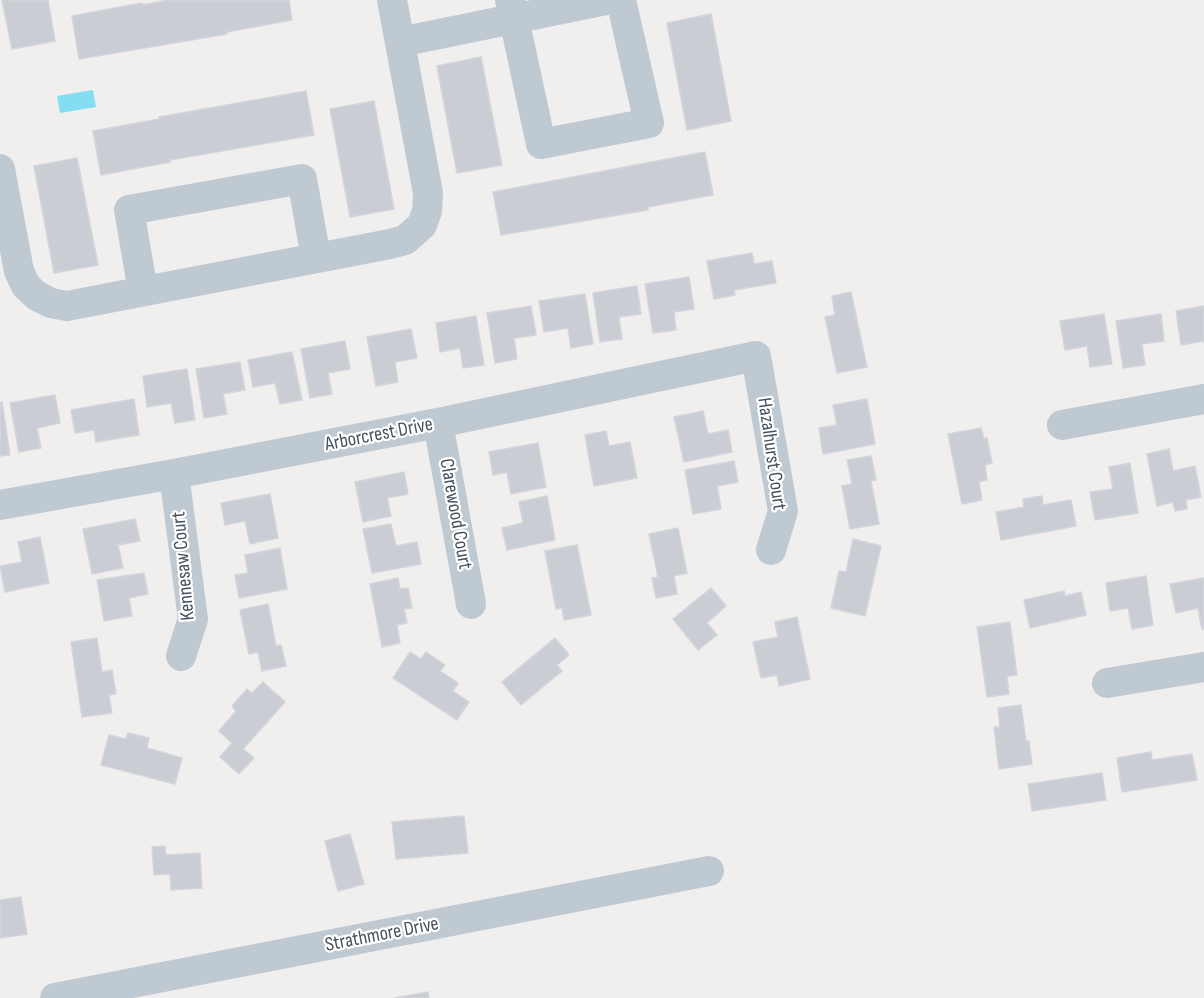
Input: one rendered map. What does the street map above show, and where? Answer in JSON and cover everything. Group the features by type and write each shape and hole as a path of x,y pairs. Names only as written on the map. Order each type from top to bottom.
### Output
{"street":[{"path":"0,169 19,271 26,286 37,296 51,303 67,306 405,240 422,225 428,211 428,193 392,0"},
{"path":"400,42 511,10 606,0"},
{"path":"511,10 541,144 649,123 621,0"},
{"path":"143,291 129,210 302,179 316,258"},
{"name":"Arborcrest Drive","path":"0,505 438,423 756,356"},
{"name":"Hazalhurst Court","path":"756,356 783,511 771,550"},
{"path":"1062,425 1204,399"},
{"name":"Clarewood Court","path":"438,423 471,604"},
{"name":"Kennesaw Court","path":"174,474 193,619 181,656"},
{"path":"1107,683 1204,666"},
{"name":"Strathmore Drive","path":"55,998 709,872"}],"water":[{"path":"93,90 96,107 60,113 57,96"}],"building":[{"path":"2,0 48,0 55,41 12,49"},
{"path":"168,0 289,0 292,20 227,32 227,34 79,59 72,16"},
{"path":"711,14 731,121 687,130 667,23"},
{"path":"481,57 502,165 457,173 437,66"},
{"path":"306,91 314,135 170,160 170,162 101,175 93,131"},
{"path":"374,101 394,209 350,217 330,109"},
{"path":"705,152 713,195 648,207 648,210 501,235 493,192"},
{"path":"77,158 98,265 54,273 34,166"},
{"path":"752,253 754,264 772,261 776,283 734,290 735,295 714,299 707,261"},
{"path":"689,277 694,309 674,312 676,330 653,333 645,284"},
{"path":"637,286 641,314 619,317 622,339 600,342 593,293"},
{"path":"851,292 867,367 837,373 825,317 835,315 832,296"},
{"path":"585,294 593,344 571,348 568,328 544,332 539,301"},
{"path":"531,306 536,335 514,338 517,359 495,363 487,313"},
{"path":"1204,306 1204,341 1181,345 1176,311"},
{"path":"1104,314 1112,364 1090,367 1087,346 1065,350 1060,321"},
{"path":"1161,314 1164,341 1142,344 1145,365 1123,368 1116,321"},
{"path":"476,316 484,365 463,368 460,348 440,352 436,323"},
{"path":"411,329 417,358 395,362 398,382 376,386 367,337"},
{"path":"345,341 350,369 328,373 332,394 310,398 301,349"},
{"path":"292,352 302,400 280,404 275,383 253,387 248,360"},
{"path":"240,362 245,390 223,394 227,414 204,418 196,369"},
{"path":"187,369 195,420 175,423 171,403 147,407 143,376"},
{"path":"55,395 60,423 37,428 41,448 19,452 10,403"},
{"path":"134,399 139,435 96,442 94,430 75,433 71,410"},
{"path":"867,399 875,444 823,454 819,428 837,425 833,405"},
{"path":"2,402 10,455 0,456 0,403"},
{"path":"703,411 708,434 728,430 732,452 684,462 674,417"},
{"path":"981,428 984,439 987,438 992,463 985,465 987,480 979,482 982,500 962,504 948,434"},
{"path":"606,431 609,446 630,442 637,478 594,486 585,435"},
{"path":"538,443 546,487 511,494 507,472 493,475 489,452"},
{"path":"1169,449 1173,471 1195,466 1201,497 1186,500 1187,509 1175,511 1173,502 1157,506 1147,454"},
{"path":"871,456 876,480 871,481 879,524 850,529 842,486 852,484 847,460"},
{"path":"734,461 738,482 717,486 721,509 693,514 685,470"},
{"path":"1130,463 1138,513 1095,520 1090,492 1113,489 1109,467"},
{"path":"404,472 408,494 387,498 391,516 363,522 355,482"},
{"path":"270,494 278,538 250,544 245,521 225,525 221,503"},
{"path":"547,496 555,540 507,550 502,528 523,523 519,502"},
{"path":"1042,496 1043,505 1071,500 1076,526 1001,540 996,512 1024,507 1023,499"},
{"path":"135,519 140,541 118,545 123,568 92,574 83,529"},
{"path":"391,524 396,546 417,542 421,564 372,573 363,529"},
{"path":"678,528 687,573 674,576 677,594 656,598 652,578 658,577 649,534"},
{"path":"40,537 49,583 5,592 0,566 22,562 18,542"},
{"path":"853,539 881,546 865,616 831,608 839,571 846,572"},
{"path":"577,545 591,615 564,620 562,608 556,609 545,551"},
{"path":"280,548 287,589 239,598 235,575 248,573 245,555"},
{"path":"144,573 148,594 129,598 132,616 104,621 97,580"},
{"path":"1146,576 1153,625 1132,629 1128,608 1110,611 1106,583"},
{"path":"398,578 400,589 408,588 412,608 404,609 407,623 397,625 400,643 382,647 370,584"},
{"path":"1204,578 1204,629 1202,629 1198,608 1176,613 1170,584"},
{"path":"711,588 726,606 707,623 717,635 698,650 673,619"},
{"path":"1064,591 1065,596 1081,592 1086,615 1030,628 1024,600"},
{"path":"268,604 276,646 281,645 286,666 262,671 258,652 249,654 240,610"},
{"path":"797,617 810,679 779,686 777,675 761,678 753,642 778,637 775,622"},
{"path":"1010,622 1017,675 1007,676 1009,694 987,697 977,627"},
{"path":"97,638 102,672 112,670 116,694 109,695 112,713 82,717 71,642"},
{"path":"555,638 569,655 557,665 562,671 521,705 502,682"},
{"path":"410,652 421,659 426,652 445,665 440,671 458,683 453,691 469,702 457,720 393,678"},
{"path":"263,682 285,702 243,749 254,758 239,774 220,757 232,743 219,731 236,711 232,706 247,689 252,693"},
{"path":"1021,705 1032,764 999,769 994,727 1000,727 998,708"},
{"path":"128,733 149,738 147,748 182,758 175,784 101,765 109,735 126,739"},
{"path":"1151,752 1152,760 1192,754 1197,780 1122,792 1117,758"},
{"path":"1102,773 1106,800 1032,811 1028,784"},
{"path":"464,816 468,853 396,859 392,822"},
{"path":"350,834 364,884 338,891 325,841"},
{"path":"165,846 166,855 200,853 202,888 171,890 170,874 154,875 152,847"},
{"path":"21,897 27,934 0,938 0,900"},
{"path":"428,992 429,998 395,998"}]}
